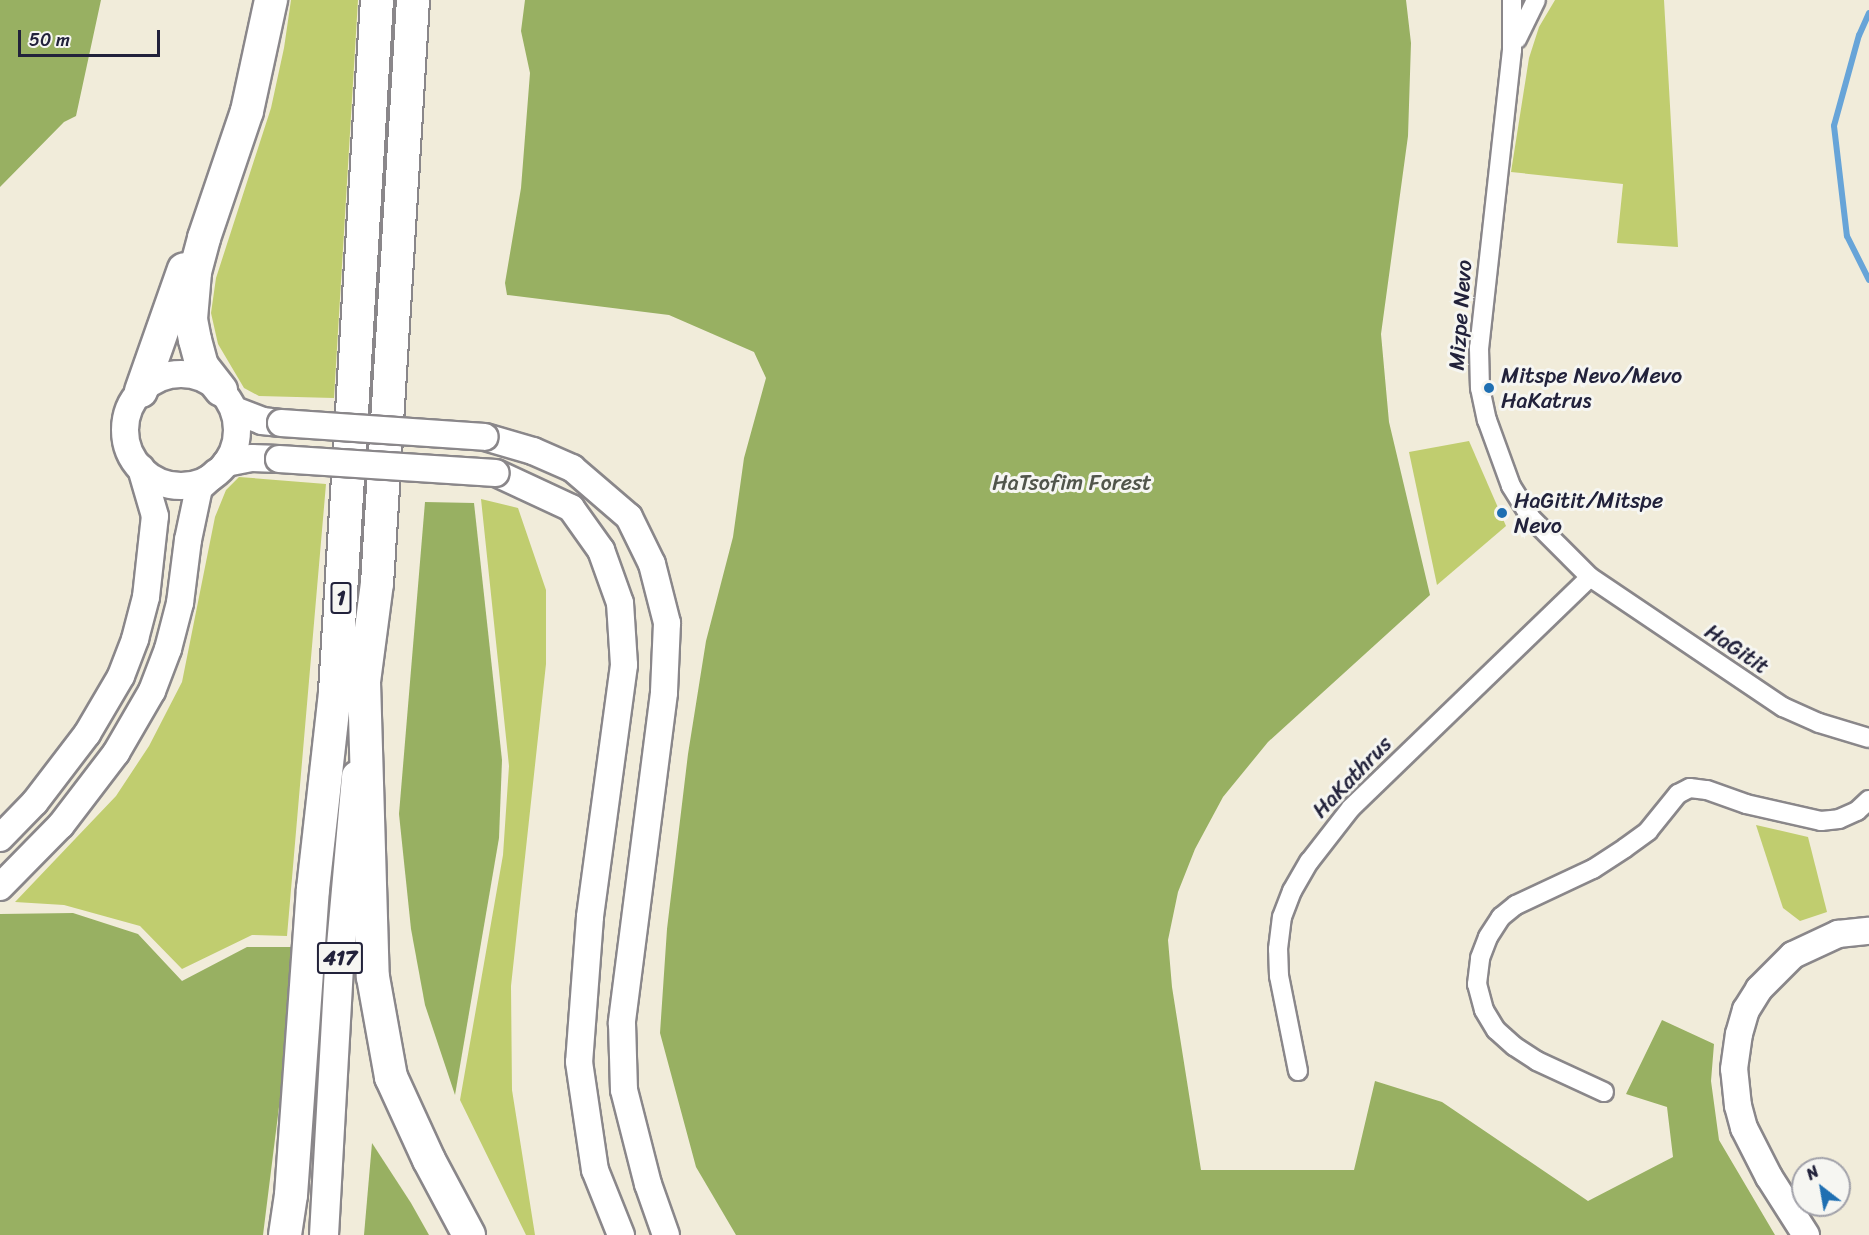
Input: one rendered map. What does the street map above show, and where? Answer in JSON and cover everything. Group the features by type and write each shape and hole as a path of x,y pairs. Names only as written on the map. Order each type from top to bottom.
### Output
{"highway":[{"path":"227,400 202,366 191,319 195,272 204,238 248,111 271,0"},
{"name":"1","path":"287,1235 313,889 335,692 377,0"},
{"name":"1","path":"413,0 377,583 364,682 373,977 391,1077 429,1160 469,1235"},
{"path":"141,391 189,256 227,176"}],"main road":[{"path":"621,1235 595,1170 579,1062 590,917 624,665 620,603 602,550 570,508 496,473 252,458 222,468 203,481 187,485 170,484 154,479 141,468 131,454 126,429 131,405 141,391 155,380 172,375 190,375 207,380 227,400 262,421 485,437 533,451 572,468 629,517 652,564 668,623 664,693 622,1023 624,1090 648,1184 666,1235"},
{"path":"0,887 61,825 116,753 152,691 168,649 180,603 188,540 199,488 222,468 237,438 227,400"},
{"path":"0,838 35,802 87,734 121,676 135,639 146,597 155,516 141,468"},
{"name":"417","path":"324,1235 339,968 364,682"},
{"path":"1806,1235 1769,1177 1744,1128 1738,1106 1734,1069 1739,1034 1746,1010 1759,989 1793,955 1838,934 1869,931"}],"street":[{"name":"Mizpe Nevo","path":"1512,0 1510,58 1482,311 1479,348 1480,388 1495,447 1511,486 1530,517 1590,577"},
{"name":"Mizpe Nevo","path":"1510,58 1521,27 1536,0"},
{"name":"HaGitit","path":"1590,577 1783,707 1819,723 1869,738"},
{"name":"HaKathrus","path":"1298,1071 1279,976 1278,950 1282,917 1292,891 1309,862 1351,808 1590,577"},
{"path":"1604,1092 1537,1061 1514,1046 1496,1030 1484,1010 1477,984 1480,958 1488,937 1501,917 1516,905 1593,869 1625,848 1648,831 1678,794 1690,788 1707,790 1746,804 1821,821 1839,819 1857,811 1869,800"}],"green space":[{"path":"0,0 101,0 76,116 64,122 0,187"},
{"path":"291,0 358,0 334,398 259,396 244,388 218,344 211,313 216,278 271,108 284,48"},
{"name":"HaTsofim Forest","path":"525,0 1406,0 1411,43 1408,136 1381,334 1389,422 1430,595 1268,742 1223,797 1195,849 1178,892 1168,940 1172,987 1201,1170 1354,1170 1375,1081 1442,1102 1588,1201 1673,1157 1667,1107 1626,1094 1662,1020 1714,1044 1711,1081 1719,1140 1775,1235 736,1235 696,1167 660,1033 667,929 688,754 706,641 733,537 744,458 766,378 754,352 669,315 507,295 505,283 521,188 530,73 521,31"},
{"path":"1555,0 1664,0 1678,247 1617,243 1623,184 1511,172 1529,58 1539,27"},
{"path":"1469,441 1506,526 1437,585 1409,452"},
{"path":"239,477 326,484 287,936 252,935 182,969 140,926 64,905 15,902 116,796 149,746 182,682 215,517 226,490"},
{"path":"481,499 518,508 546,590 546,664 511,986 512,1090 535,1235 526,1235 460,1100 503,855 509,766"},
{"path":"425,502 474,503 502,760 499,838 455,1095 425,1005 411,929 399,814"},
{"path":"1756,825 1808,837 1827,912 1800,921 1783,908"},
{"path":"73,913 138,934 182,981 247,947 293,947 288,1035 263,1235 0,1235 0,914"},
{"path":"372,1143 411,1203 429,1235 364,1235"}],"waterway":[{"path":"1869,13 1859,35 1834,126 1847,236 1869,280"}],"place":[{"name":"Mitspe Nevo/Mevo HaKatrus","path":"1489,388"},
{"name":"HaGitit/Mitspe Nevo","path":"1502,513"}]}
